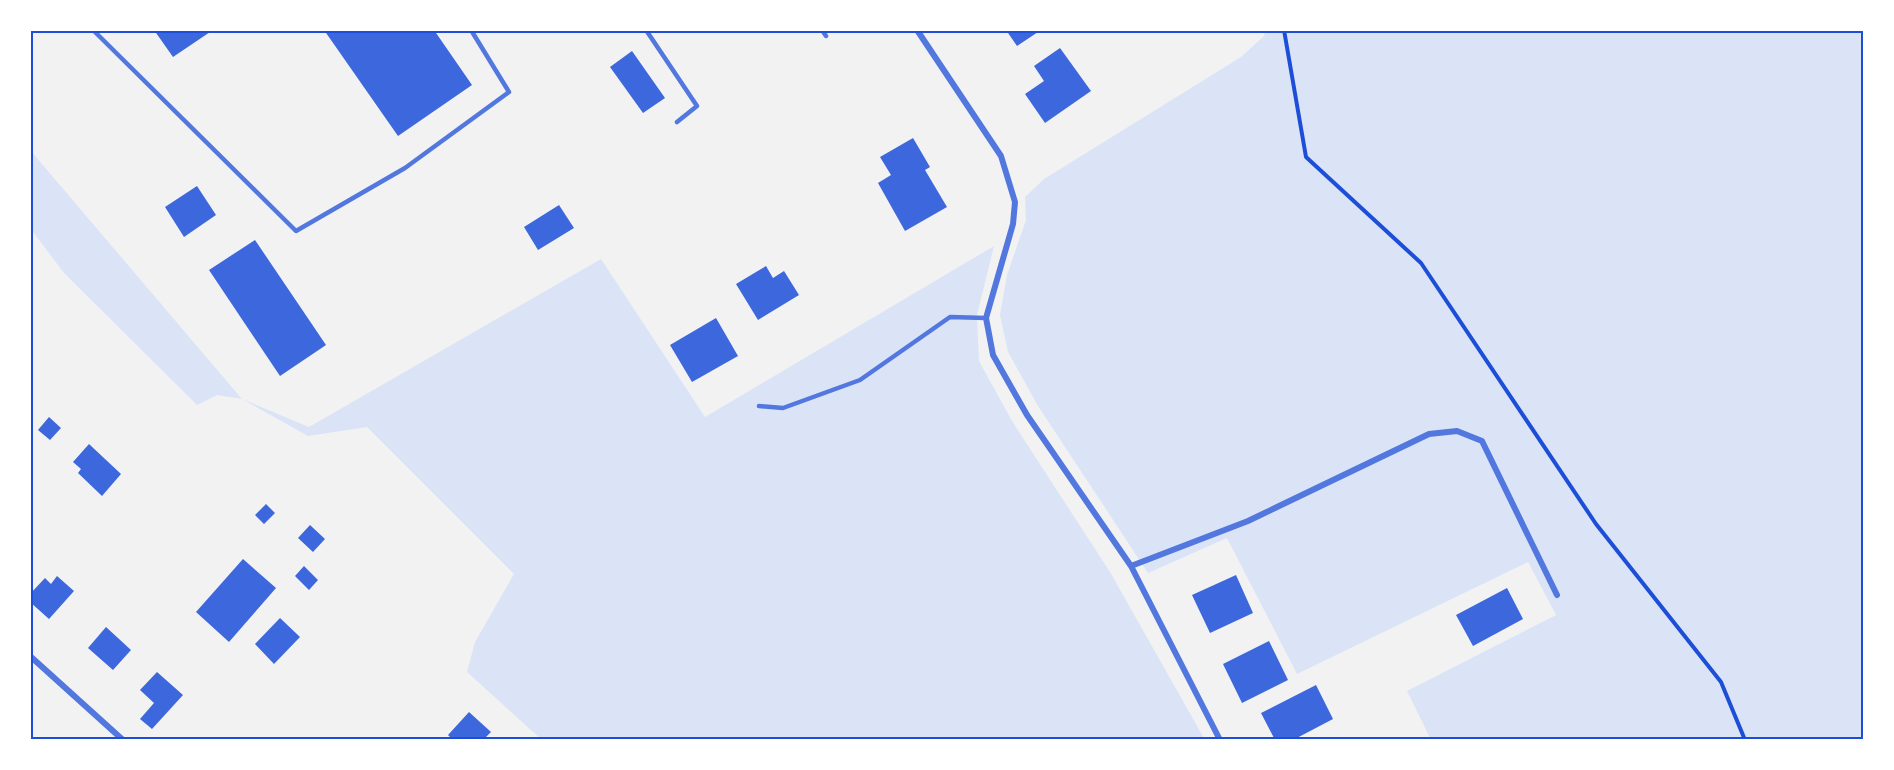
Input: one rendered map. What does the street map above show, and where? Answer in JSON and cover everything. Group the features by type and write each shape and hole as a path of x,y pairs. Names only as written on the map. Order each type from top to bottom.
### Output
{"street":[{"path":"917,30 1001,156 1015,202 1013,224 986,318 993,355 1027,415 1131,566 1220,740"},
{"path":"1131,566 1248,521 1429,434 1458,430 1482,441 1557,595"},
{"path":"30,657 123,740"}],"lane":[{"path":"93,30 296,231 405,168 509,92 471,30"},
{"path":"646,30 697,106 677,122"},
{"path":"822,30 826,36"},
{"path":"759,406 783,408 860,380 950,316 986,318"}],"path":[{"path":"1284,30 1306,158 1421,263 1596,524 1721,682 1744,740"}],"shaded area":[{"path":"1265,30 1864,30 1864,740 1431,740 1407,691 1556,615 1528,562 1297,674 1227,538 1148,573 1038,406 1008,352 1000,315 1007,275 1026,220 1025,197 1044,179 1241,57 1264,36"},
{"path":"30,150 242,399 217,395 197,405 64,273 30,228"},
{"path":"994,246 977,315 979,361 1012,421 1110,572 1205,740 542,740 467,672 475,642 514,574 367,427 308,436 242,399 309,427 601,259 705,417"}],"building":[{"path":"154,30 213,30 173,57"},
{"path":"324,30 434,30 472,85 398,136"},
{"path":"1006,30 1041,30 1017,46"},
{"path":"1060,48 1091,91 1045,123 1025,94 1044,81 1034,66"},
{"path":"632,51 665,98 643,113 610,67"},
{"path":"913,138 930,167 925,170 947,207 905,231 878,183 891,175 880,157"},
{"path":"197,186 216,215 184,237 165,207"},
{"path":"559,205 574,228 538,250 524,227"},
{"path":"255,240 326,345 280,376 209,270"},
{"path":"766,266 773,278 784,271 799,295 758,320 736,284"},
{"path":"716,318 738,356 692,382 670,345"},
{"path":"49,417 61,428 50,440 38,430"},
{"path":"89,444 121,474 102,496 78,473 81,469 73,462"},
{"path":"266,504 275,513 264,524 255,515"},
{"path":"310,525 325,539 313,552 298,538"},
{"path":"243,559 276,588 229,642 196,612"},
{"path":"304,566 318,580 309,590 295,576"},
{"path":"1236,575 1253,613 1210,633 1192,595"},
{"path":"57,576 74,591 49,619 30,602 30,594 45,578 51,584"},
{"path":"1507,588 1523,619 1473,646 1456,615"},
{"path":"280,618 300,637 274,664 255,644"},
{"path":"106,627 131,650 113,670 88,648"},
{"path":"1269,641 1288,680 1242,703 1223,664"},
{"path":"157,672 183,695 152,729 140,719 154,703 140,690"},
{"path":"1316,685 1333,719 1293,740 1275,740 1261,713"},
{"path":"469,712 491,732 483,740 453,740 448,735"}]}
